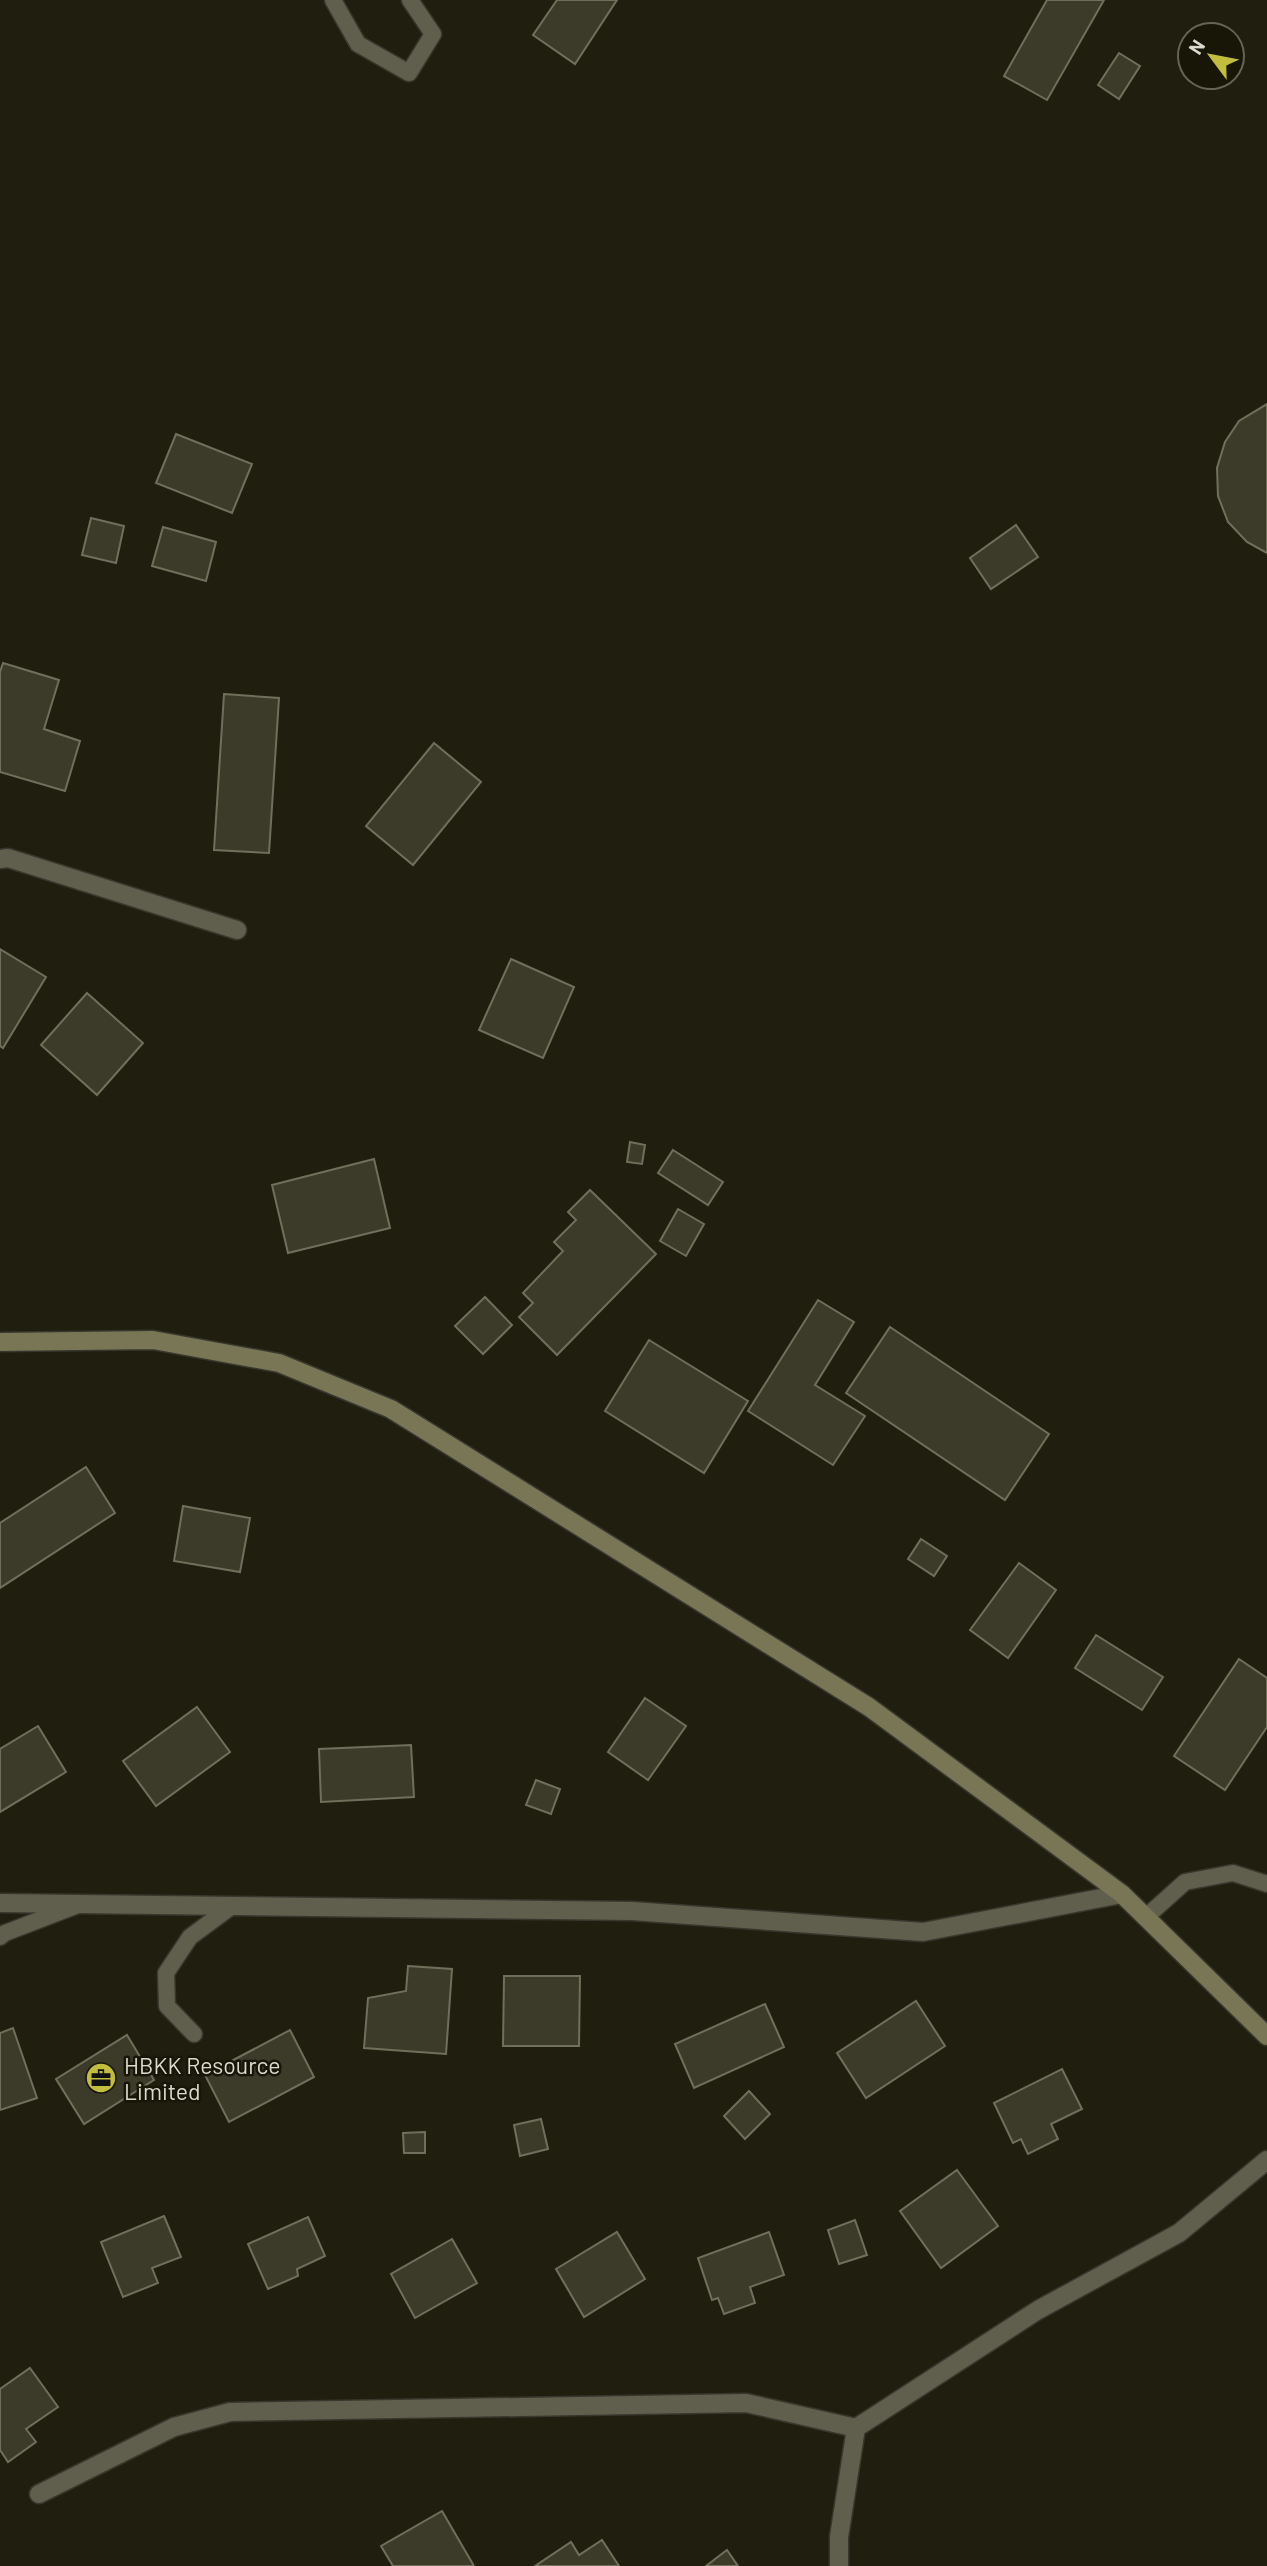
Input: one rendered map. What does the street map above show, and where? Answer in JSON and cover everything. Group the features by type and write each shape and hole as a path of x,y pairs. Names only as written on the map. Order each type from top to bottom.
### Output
{"street":[{"path":"0,859 8,858 237,930"},
{"path":"0,1342 166,1342 279,1363 391,1409 869,1707 1122,1894 1267,2036"},
{"path":"0,1903 632,1911 923,1932 1122,1894"},
{"path":"38,2494 174,2427 230,2412 747,2403 856,2428 1038,2310 1179,2233 1267,2160"},
{"path":"839,2566 839,2537 856,2428"}],"lane":[{"path":"333,0 358,44 409,72 433,34 410,0"},
{"path":"1146,1917 1185,1882 1233,1873 1267,1884"},
{"path":"0,1937 79,1904"},
{"path":"194,2034 167,2006 166,1973 190,1937 232,1906"}],"building":[{"path":"557,0 617,0 575,64 533,35"},
{"path":"1047,0 1104,0 1047,100 1004,76"},
{"path":"1119,53 1140,66 1119,99 1098,85"},
{"path":"1267,404 1267,553 1247,542 1228,522 1218,496 1217,468 1225,442 1239,421"},
{"path":"176,434 252,464 232,513 156,483"},
{"path":"91,518 124,526 116,563 82,555"},
{"path":"1016,525 1038,557 991,589 970,558"},
{"path":"163,527 216,542 206,581 152,566"},
{"path":"3,663 59,680 44,729 80,741 65,791 0,772 0,672"},
{"path":"224,694 279,698 269,853 214,850"},
{"path":"434,743 481,782 413,865 366,826"},
{"path":"0,949 46,977 3,1048 0,1046"},
{"path":"511,959 574,987 543,1058 479,1030"},
{"path":"87,993 143,1043 97,1095 41,1045"},
{"path":"630,1142 645,1145 642,1164 627,1162"},
{"path":"673,1150 723,1182 708,1205 658,1173"},
{"path":"374,1159 390,1228 288,1253 272,1185"},
{"path":"590,1190 656,1254 557,1355 519,1317 533,1303 523,1293 563,1251 554,1242 576,1220 568,1212"},
{"path":"678,1209 704,1224 686,1256 660,1241"},
{"path":"485,1297 512,1325 483,1354 455,1326"},
{"path":"818,1300 854,1322 815,1385 865,1416 833,1465 748,1411"},
{"path":"890,1327 1049,1434 1005,1500 846,1393"},
{"path":"649,1340 748,1401 704,1473 605,1411"},
{"path":"86,1467 115,1513 0,1588 0,1523"},
{"path":"183,1506 250,1518 240,1572 174,1561"},
{"path":"921,1539 947,1556 934,1576 908,1559"},
{"path":"1019,1563 1056,1590 1008,1658 970,1630"},
{"path":"1096,1635 1163,1677 1142,1710 1075,1668"},
{"path":"1239,1659 1267,1678 1267,1727 1225,1790 1174,1756"},
{"path":"645,1698 686,1726 648,1780 608,1752"},
{"path":"197,1707 230,1752 156,1806 123,1761"},
{"path":"38,1726 66,1772 0,1812 0,1749"},
{"path":"411,1745 414,1797 321,1802 319,1749"},
{"path":"536,1780 560,1789 551,1814 526,1805"},
{"path":"408,1966 452,1969 446,2054 364,2048 368,1998 406,1991"},
{"path":"504,1976 580,1976 579,2046 503,2046"},
{"path":"916,2001 945,2046 866,2098 837,2053"},
{"path":"765,2004 784,2047 694,2088 675,2044"},
{"path":"13,2028 37,2098 0,2110 0,2033"},
{"path":"290,2030 314,2077 229,2122 205,2075"},
{"path":"127,2035 154,2080 84,2124 56,2079"},
{"path":"1062,2069 1082,2109 1051,2124 1058,2139 1028,2154 1021,2139 1013,2143 994,2103"},
{"path":"749,2091 770,2114 745,2139 724,2116"},
{"path":"541,2119 548,2149 520,2156 514,2125"},
{"path":"425,2132 425,2153 404,2153 403,2133"},
{"path":"957,2170 998,2226 941,2268 900,2211"},
{"path":"164,2216 181,2257 152,2268 158,2283 123,2297 101,2242"},
{"path":"308,2217 325,2256 297,2269 298,2276 268,2289 248,2244"},
{"path":"855,2220 867,2255 839,2264 828,2230"},
{"path":"617,2232 645,2279 584,2317 556,2269"},
{"path":"769,2232 784,2275 750,2287 755,2303 724,2314 718,2298 712,2300 698,2258"},
{"path":"452,2239 477,2283 415,2318 391,2274"},
{"path":"30,2368 58,2407 26,2429 36,2442 8,2462 0,2450 0,2389"},
{"path":"442,2511 474,2566 393,2566 381,2546"},
{"path":"602,2540 619,2566 535,2566 571,2542 579,2555"},
{"path":"727,2550 738,2566 706,2566"}],"place":[{"name":"HBKK Resource Limited","path":"101,2078"}]}
